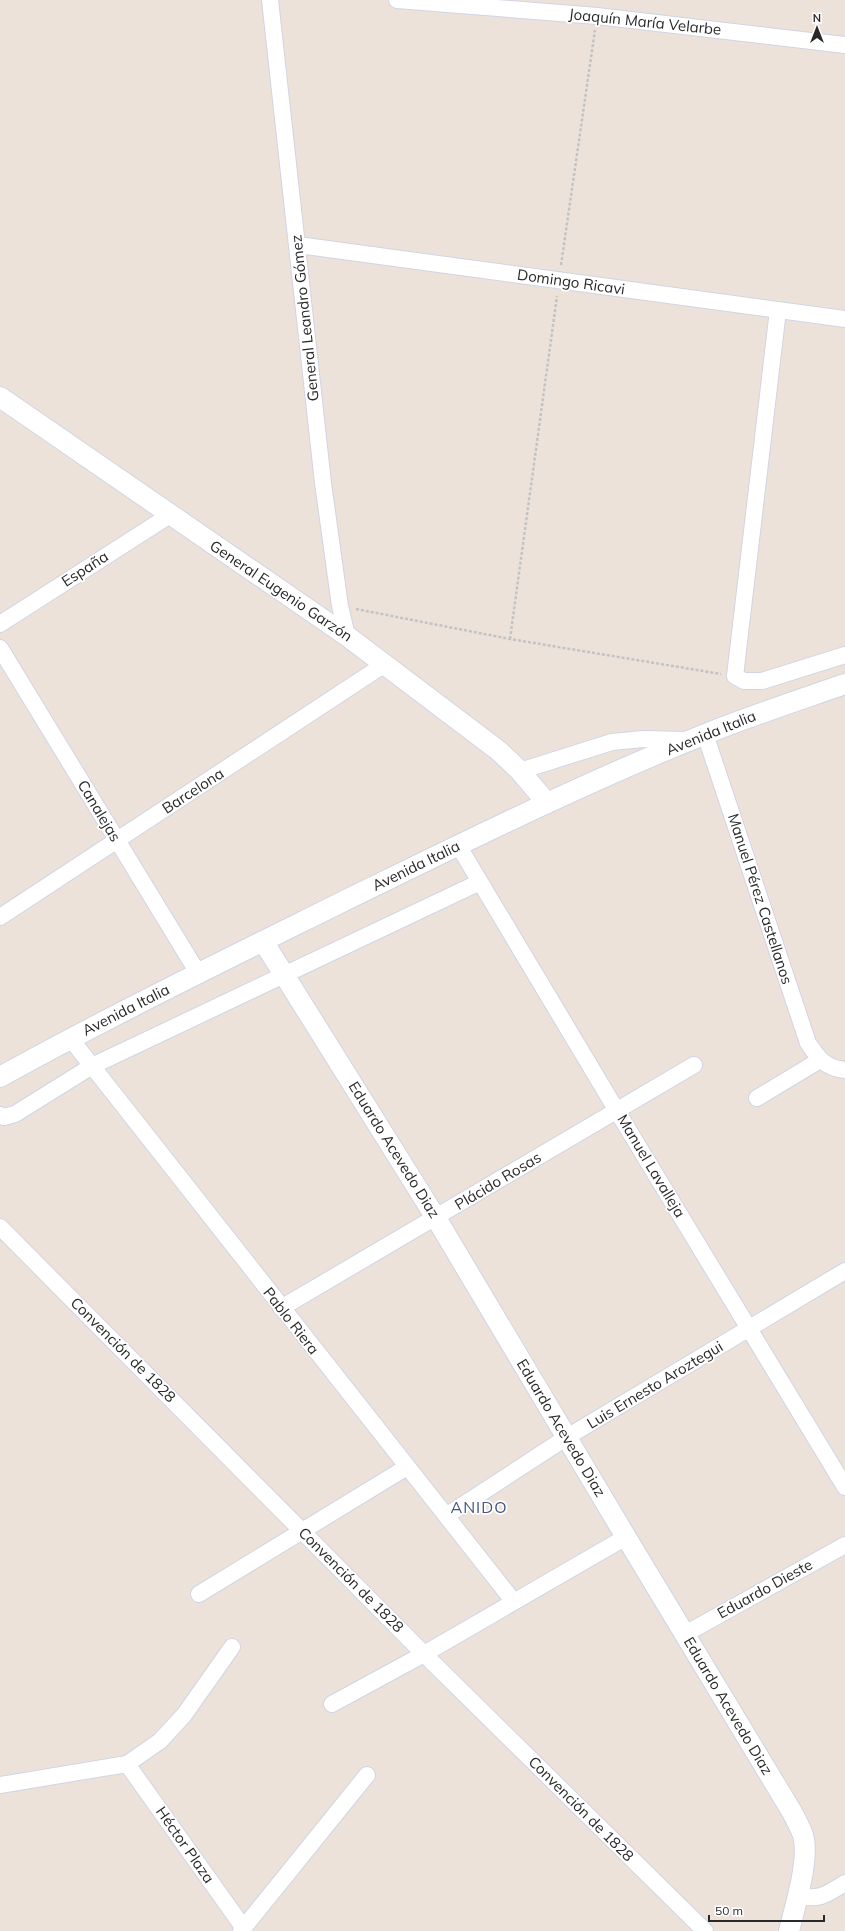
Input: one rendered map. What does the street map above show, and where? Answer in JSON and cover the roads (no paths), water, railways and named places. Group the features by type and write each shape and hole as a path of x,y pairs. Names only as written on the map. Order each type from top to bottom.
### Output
{"street":[{"name":"General Leandro Gómez","path":"270,0 323,483 340,606 346,636"},
{"name":"Joaquín María Velarbe","path":"397,0 597,16 845,45"},
{"name":"Domingo Ricavi","path":"298,245 845,319"},
{"path":"778,310 735,676 744,681 762,681 845,655"},
{"name":"General Eugenio Garzón","path":"0,397 385,664 499,751 520,771 548,803"},
{"name":"España","path":"0,624 170,515"},
{"name":"Canalejas","path":"0,648 198,973"},
{"name":"Barcelona","path":"0,917 385,664"},
{"name":"Avenida Italia","path":"0,1077 70,1038 198,973 458,845 548,803 698,737 845,684"},
{"path":"520,771 612,742 698,737"},
{"name":"Manuel Pérez Castellanos","path":"698,737 808,1043 820,1060"},
{"name":"Manuel Lavalleja","path":"458,845 845,1487"},
{"path":"0,1115 4,1117 15,1114 92,1066 480,882"},
{"name":"Eduardo Acevedo Diaz","path":"263,941 436,1218 792,1812 803,1836 804,1865 790,1931"},
{"name":"Pablo Riera","path":"70,1038 281,1308 514,1602"},
{"path":"757,1098 820,1060 837,1069 845,1070"},
{"name":"Plácido Rosas","path":"281,1308 694,1065"},
{"name":"Convención de 1828","path":"0,1227 424,1654 705,1931"},
{"name":"Luis Ernesto Aroztegui","path":"446,1516 567,1437 845,1271"},
{"path":"199,1594 407,1467"},
{"path":"332,1704 424,1654 626,1537"},
{"name":"Eduardo Dieste","path":"685,1634 845,1545"},
{"path":"0,1785 127,1764 160,1741 184,1715 232,1648"},
{"name":"Héctor Plaza","path":"127,1764 242,1929 367,1775"},
{"path":"797,1896 812,1899 825,1895 845,1883"}],"district":[{"name":"ANIDO","path":"479,1507"}]}
